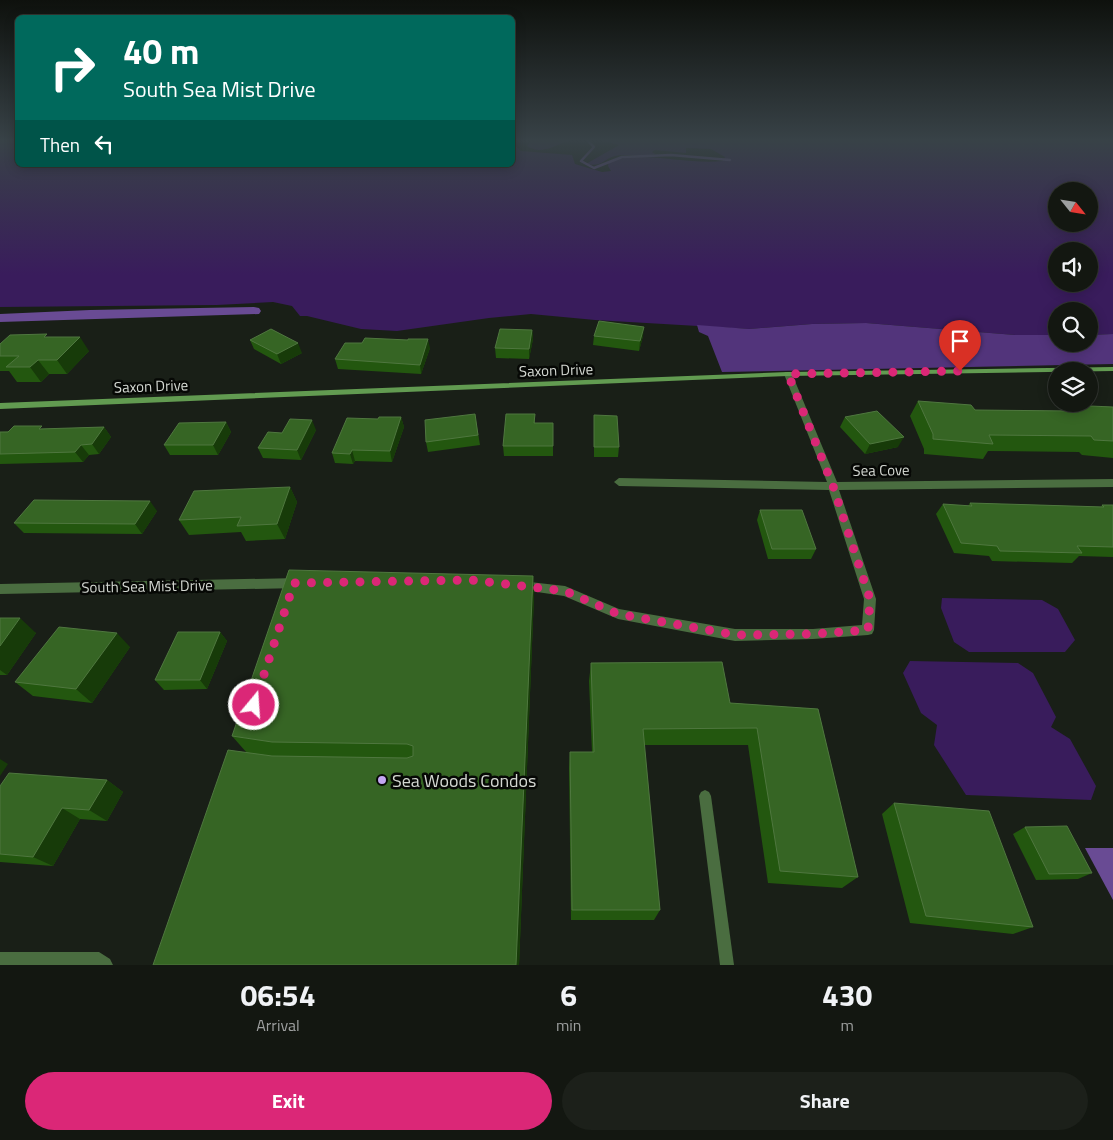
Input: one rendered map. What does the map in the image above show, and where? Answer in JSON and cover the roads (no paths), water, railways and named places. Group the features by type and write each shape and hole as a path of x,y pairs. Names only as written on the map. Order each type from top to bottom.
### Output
{"street":[{"name":"Saxon Drive","path":"0,406 788,374 1113,369"},
{"path":"508,584 565,591 618,614 736,635 813,634 868,630 870,599 833,486 788,374"},
{"name":"Sea Cove","path":"618,482 833,486 1113,483"},
{"path":"288,601 294,583"},
{"name":"South Sea Mist Drive","path":"0,589 314,583"},
{"path":"0,961 99,961 104,965"}],"lane":[{"path":"705,796 727,965"}],"waterway":[{"path":"0,318 90,314 254,311"}],"place":[{"name":"Sea Woods Condos","path":"382,780"}]}
